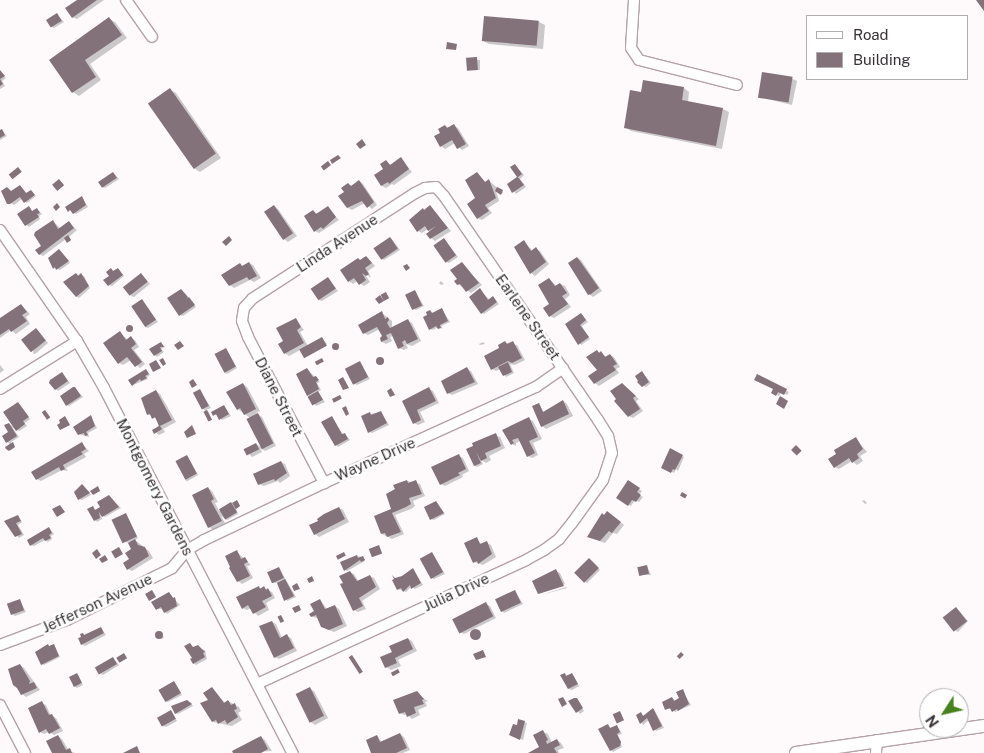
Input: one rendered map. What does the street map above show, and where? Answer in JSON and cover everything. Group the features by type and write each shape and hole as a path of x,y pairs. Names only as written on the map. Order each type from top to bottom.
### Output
{"main road":[{"path":"796,753 877,747 984,726"}],"street":[{"path":"126,0 152,37"},
{"path":"634,0 630,48 639,60 737,85"},
{"name":"Linda Avenue","path":"244,308 259,294 415,193 425,188 436,187"},
{"name":"Earlene Street","path":"436,187 450,204 608,436 612,453"},
{"name":"Montgomery Gardens","path":"0,230 77,340 109,397 292,753"},
{"name":"Diane Street","path":"244,308 242,321 248,337 324,483"},
{"path":"0,389 77,340"},
{"name":"Wayne Drive","path":"187,550 324,483 536,387 563,368"},
{"name":"Julia Drive","path":"257,684 544,550 559,539 603,480 612,453"},
{"name":"Jefferson Avenue","path":"0,645 67,620 172,568 187,550"},
{"path":"0,705 25,753"}],"building":[{"path":"77,0 97,0 72,18 65,8"},
{"path":"976,0 984,0 984,11"},
{"path":"57,13 62,21 51,28 46,20"},
{"path":"484,16 539,21 537,46 482,41"},
{"path":"109,17 122,35 85,60 96,77 72,93 49,60"},
{"path":"447,42 457,44 456,50 446,49"},
{"path":"477,57 478,70 467,71 466,58"},
{"path":"0,70 5,76 0,79"},
{"path":"762,72 793,77 789,103 758,98"},
{"path":"643,80 684,87 682,100 723,108 716,146 624,128 630,90 641,92"},
{"path":"170,88 216,154 194,169 148,103"},
{"path":"454,124 466,144 457,149 452,140 440,147 434,136 440,133 438,129 445,125 447,128"},
{"path":"2,129 5,135 0,138 0,130"},
{"path":"362,139 366,145 360,149 356,144"},
{"path":"338,155 341,158 332,164 330,160"},
{"path":"401,157 409,169 389,184 388,182 381,186 374,175 383,169 380,164 386,160 390,165"},
{"path":"328,161 331,165 324,170 321,166"},
{"path":"515,164 522,174 518,177 524,185 512,193 507,184 517,177 510,167"},
{"path":"18,167 22,172 12,179 9,175"},
{"path":"113,172 117,178 102,188 98,182"},
{"path":"477,172 485,182 489,179 496,198 485,205 489,211 477,219 467,204 475,198 465,180"},
{"path":"59,179 64,185 57,191 52,185"},
{"path":"359,180 374,202 367,208 362,201 347,208 338,196 344,192 341,188 348,183 351,186"},
{"path":"20,185 26,193 31,190 35,195 24,203 20,197 7,204 1,191 7,187 11,191"},
{"path":"497,187 503,190 501,195 495,191"},
{"path":"82,196 86,205 73,214 70,210 68,212 65,207"},
{"path":"57,203 60,207 56,211 53,207"},
{"path":"274,205 293,233 283,240 264,212"},
{"path":"430,205 448,228 430,239 426,234 436,226 428,231 425,226 417,232 409,220 423,208 424,210"},
{"path":"29,206 32,211 37,208 40,213 37,214 39,217 25,226 17,214"},
{"path":"328,206 336,217 323,229 321,227 314,232 304,216 313,210 316,214"},
{"path":"53,220 58,229 69,221 74,228 39,255 35,250 41,246 34,235 35,232"},
{"path":"68,235 71,240 67,243 64,238"},
{"path":"229,236 232,240 226,246 222,242"},
{"path":"390,237 398,249 381,260 373,248"},
{"path":"444,238 456,255 445,263 433,245"},
{"path":"524,240 531,251 536,247 546,262 530,274 514,247"},
{"path":"59,249 69,261 56,270 55,267 53,269 48,258"},
{"path":"366,256 372,263 365,268 369,274 366,276 362,273 366,280 359,285 354,278 348,282 340,270 358,258 360,260"},
{"path":"577,257 599,288 588,295 568,263"},
{"path":"249,262 257,276 249,280 247,277 229,286 221,275 240,263 242,266"},
{"path":"462,262 479,283 466,292 460,284 457,285 454,281 457,279 450,270"},
{"path":"407,264 410,268 406,271 403,266"},
{"path":"111,268 113,271 118,268 123,275 108,286 103,280 109,276 106,272"},
{"path":"76,273 78,276 81,273 89,286 76,297 63,282"},
{"path":"141,273 148,282 130,296 123,287"},
{"path":"328,277 336,289 318,300 311,289"},
{"path":"549,278 555,286 560,283 567,293 562,296 568,304 549,317 543,308 549,304 538,285"},
{"path":"480,288 488,300 493,296 497,302 481,314 469,297"},
{"path":"181,289 188,297 186,299 189,297 195,305 179,316 167,298"},
{"path":"415,290 422,305 412,310 405,295"},
{"path":"386,292 389,298 384,301 381,295"},
{"path":"380,295 384,301 379,304 375,299"},
{"path":"142,299 156,320 145,327 131,306"},
{"path":"21,304 27,312 22,315 27,321 11,332 9,329 0,335 0,318"},
{"path":"442,308 448,321 440,325 441,328 438,329 436,326 429,330 423,317 430,310 432,313"},
{"path":"382,311 385,319 388,317 387,323 390,328 408,319 418,339 407,344 405,340 402,342 404,346 398,349 391,333 386,335 388,339 381,342 380,338 382,336 377,327 363,334 358,325"},
{"path":"581,313 586,320 580,325 589,337 578,345 565,324"},
{"path":"296,318 301,327 297,330 304,343 284,354 278,344 283,341 276,328"},
{"path":"129,325 132,328 129,331 126,328"},
{"path":"36,328 46,341 31,352 21,340"},
{"path":"120,331 126,340 131,336 136,344 131,348 142,362 135,367 127,357 118,364 103,343"},
{"path":"322,337 327,346 304,358 299,350"},
{"path":"180,341 184,346 178,350 174,345"},
{"path":"505,341 507,344 513,341 522,358 512,363 508,361 491,370 484,356 499,348 498,345"},
{"path":"161,342 164,347 160,347 162,351 154,356 149,349"},
{"path":"335,343 338,346 335,349 332,346"},
{"path":"226,348 236,367 224,373 215,354"},
{"path":"597,350 599,353 601,351 605,357 610,354 617,364 613,366 616,370 594,384 588,376 597,370 586,357"},
{"path":"380,357 384,361 380,365 376,361"},
{"path":"163,358 166,364 163,366 159,360"},
{"path":"322,358 324,362 317,365 315,362"},
{"path":"156,360 161,368 153,372 149,364"},
{"path":"360,361 368,377 353,385 345,369"},
{"path":"508,362 512,372 503,376 498,367"},
{"path":"467,367 475,382 447,394 441,381"},
{"path":"307,368 313,377 316,376 319,380 316,382 319,389 307,396 296,374"},
{"path":"146,369 149,374 145,376 147,378 141,381 140,379 132,386 128,380"},
{"path":"642,371 649,382 642,387 637,382 635,376"},
{"path":"62,372 68,381 55,390 49,383 50,380"},
{"path":"757,374 787,389 784,395 778,392 776,396 771,393 773,389 754,380"},
{"path":"343,377 349,388 343,390 338,380"},
{"path":"193,379 197,385 192,388 189,382"},
{"path":"243,383 256,409 244,415 240,408 237,410 226,392"},
{"path":"622,383 636,396 633,398 640,409 628,417 614,401 616,399 610,391"},
{"path":"73,387 81,396 66,406 60,396"},
{"path":"429,387 436,401 417,410 421,420 413,424 402,401"},
{"path":"391,388 395,395 390,397 387,391"},
{"path":"200,389 209,406 202,410 193,393"},
{"path":"156,390 172,420 160,426 162,429 154,434 152,430 159,426 155,417 152,419 150,414 147,415 141,398"},
{"path":"318,391 323,400 312,406 308,397"},
{"path":"340,395 342,399 334,403 332,399"},
{"path":"780,396 788,401 784,409 776,404"},
{"path":"563,400 569,414 541,427 532,406 539,403 543,412"},
{"path":"18,402 29,417 23,421 25,424 16,431 3,412"},
{"path":"224,405 229,414 219,420 216,414 213,416 211,412"},
{"path":"346,406 349,414 346,416 342,408"},
{"path":"45,410 50,417 47,420 42,412"},
{"path":"207,410 212,420 208,422 203,412"},
{"path":"381,411 387,423 368,433 361,416 370,412 371,415"},
{"path":"258,413 273,443 262,449 246,419"},
{"path":"91,415 95,426 86,432 88,435 85,436 84,433 78,435 73,427"},
{"path":"65,416 70,425 60,430 57,425 60,423 59,420"},
{"path":"332,416 342,434 345,433 348,439 335,446 321,422"},
{"path":"529,417 538,437 529,441 535,453 527,457 518,438 512,440 514,443 511,445 502,430"},
{"path":"9,423 17,436 6,443 2,436 8,432 4,425"},
{"path":"192,425 196,434 187,438 184,432"},
{"path":"496,433 501,446 485,453 487,458 481,461 476,452 481,463 474,466 466,449 473,446 472,443"},
{"path":"856,437 863,449 857,454 859,458 852,463 849,458 834,468 828,459 836,454 834,450"},
{"path":"13,442 15,447 9,451 6,449 5,447"},
{"path":"82,442 86,449 81,452 83,454 63,465 65,469 61,471 59,467 36,480 31,472"},
{"path":"256,443 259,449 247,456 244,449"},
{"path":"796,445 802,451 797,456 791,450"},
{"path":"670,448 683,455 675,470 673,469 671,473 661,468"},
{"path":"459,454 466,469 458,473 460,475 440,485 431,467"},
{"path":"187,455 197,474 185,480 176,461"},
{"path":"281,461 287,473 275,481 274,479 258,485 253,474"},
{"path":"407,480 408,483 416,480 422,494 409,498 411,504 392,513 401,532 387,537 385,533 381,534 374,516 391,509 386,494 395,489 393,485"},
{"path":"628,480 640,488 637,492 641,495 636,502 632,500 628,506 616,498"},
{"path":"82,484 90,493 78,500 74,492"},
{"path":"98,486 100,491 93,495 90,491"},
{"path":"208,487 214,499 211,501 222,521 208,528 192,495"},
{"path":"682,492 687,495 685,499 680,495"},
{"path":"109,495 119,507 102,517 99,512 100,518 94,521 87,509 93,506 95,510 100,507 97,502"},
{"path":"237,500 240,506 236,509 232,503"},
{"path":"436,501 444,513 430,520 424,507"},
{"path":"231,502 237,512 225,519 219,509"},
{"path":"60,505 65,512 57,517 52,509"},
{"path":"339,507 345,519 314,535 309,525 318,521 317,519 324,514"},
{"path":"607,511 621,522 612,533 609,531 600,541 587,537 602,513 604,515"},
{"path":"126,513 137,537 122,543 111,520"},
{"path":"18,515 21,521 16,523 22,534 15,537 4,521"},
{"path":"49,527 52,533 49,535 51,538 45,541 43,538 30,546 27,540"},
{"path":"477,537 480,544 487,541 492,554 478,564 477,561 473,563 464,543"},
{"path":"135,539 138,545 145,547 149,556 127,570 123,563 129,559 125,553 131,549 128,543"},
{"path":"379,545 382,553 372,557 369,549"},
{"path":"119,547 123,554 115,558 111,552"},
{"path":"97,549 101,555 96,559 92,553"},
{"path":"237,550 241,559 245,557 248,562 244,564 250,576 237,582 225,556"},
{"path":"344,552 346,556 338,560 336,556"},
{"path":"432,552 443,572 431,579 420,559"},
{"path":"105,555 108,560 102,563 99,559"},
{"path":"357,555 358,558 363,556 365,560 361,562 360,560 344,571 340,562"},
{"path":"589,558 599,568 584,583 574,573"},
{"path":"647,565 649,574 639,576 637,567"},
{"path":"279,567 284,578 272,583 267,572"},
{"path":"413,568 421,583 411,589 410,585 403,592 401,588 397,590 392,580 394,579 392,575 395,578 402,576"},
{"path":"556,569 564,586 538,594 532,581"},
{"path":"350,571 357,581 370,575 376,587 359,598 363,606 353,611 340,584 343,583 339,576"},
{"path":"312,576 314,581 309,583 307,579"},
{"path":"285,579 294,596 284,601 277,583"},
{"path":"297,583 300,589 294,591 292,586"},
{"path":"259,586 260,589 264,586 266,590 268,588 272,596 262,601 266,607 253,614 248,605 242,609 236,597"},
{"path":"152,590 156,597 149,601 145,594"},
{"path":"515,590 521,603 501,612 495,599"},
{"path":"169,592 173,598 175,597 177,606 164,613 161,607 156,610 151,602"},
{"path":"20,599 24,610 11,615 7,604"},
{"path":"320,599 325,609 335,605 343,624 329,630 321,627 316,615 311,617 309,614 314,611 310,604"},
{"path":"486,602 493,616 459,634 452,619"},
{"path":"299,605 301,610 295,613 292,608"},
{"path":"956,607 967,621 954,632 943,617"},
{"path":"281,615 284,621 281,623 277,617"},
{"path":"272,621 280,638 287,634 294,648 274,658 259,626"},
{"path":"101,627 104,633 81,645 78,638 81,637 80,634 83,633 84,635"},
{"path":"473,629 477,629 480,634 479,638 473,639 470,636 470,632"},
{"path":"159,631 163,635 159,639 155,635"},
{"path":"408,638 413,649 395,658 397,663 385,668 380,657 392,652 389,646"},
{"path":"190,643 193,647 198,645 205,652 203,653 205,657 193,664 190,659 192,658 184,646"},
{"path":"48,644 49,646 54,644 59,656 41,665 35,652"},
{"path":"483,650 486,657 476,660 473,654"},
{"path":"681,652 684,655 680,659 677,656"},
{"path":"124,653 127,658 119,663 116,658"},
{"path":"352,655 363,672 360,674 349,657"},
{"path":"113,657 117,664 99,674 95,668"},
{"path":"20,664 30,681 29,684 34,682 37,688 21,695 13,685 8,669"},
{"path":"398,669 400,673 393,676 391,673"},
{"path":"77,673 82,683 74,687 69,677"},
{"path":"565,673 566,676 572,673 578,684 568,689 560,675"},
{"path":"174,681 181,693 165,702 158,690"},
{"path":"212,687 224,703 228,700 231,705 235,703 237,709 234,710 238,717 227,724 225,720 218,724 216,720 212,722 200,703 208,700 203,693"},
{"path":"310,687 324,716 310,723 296,694"},
{"path":"683,689 689,704 678,711 677,709 672,712 670,708 665,710 662,702 672,697 674,701 679,698 676,692"},
{"path":"417,691 424,699 422,700 424,704 414,707 416,713 407,717 405,712 399,714 393,700"},
{"path":"563,697 567,704 562,707 558,699"},
{"path":"577,698 583,708 576,713 568,701"},
{"path":"187,700 192,704 175,714 171,706"},
{"path":"42,701 49,715 52,714 60,728 49,734 46,729 39,733 28,708"},
{"path":"653,708 662,726 653,731 647,718 640,724 636,715 641,712 643,716"},
{"path":"171,710 176,719 162,727 157,718"},
{"path":"620,711 624,720 617,723 613,714"},
{"path":"518,719 525,721 520,740 509,735 513,724 517,725"},
{"path":"608,724 610,728 617,725 620,732 617,734 621,742 620,746 610,751 598,729"},
{"path":"543,730 548,740 546,741 547,744 557,739 560,745 554,748 557,753 528,753 539,747 533,735"},
{"path":"400,733 407,748 396,753 371,753 366,740 377,735 380,742"},
{"path":"58,735 66,750 70,748 72,753 52,753 46,741"},
{"path":"261,736 268,749 261,753 233,753 232,751"},
{"path":"137,746 140,753 123,753"}]}
